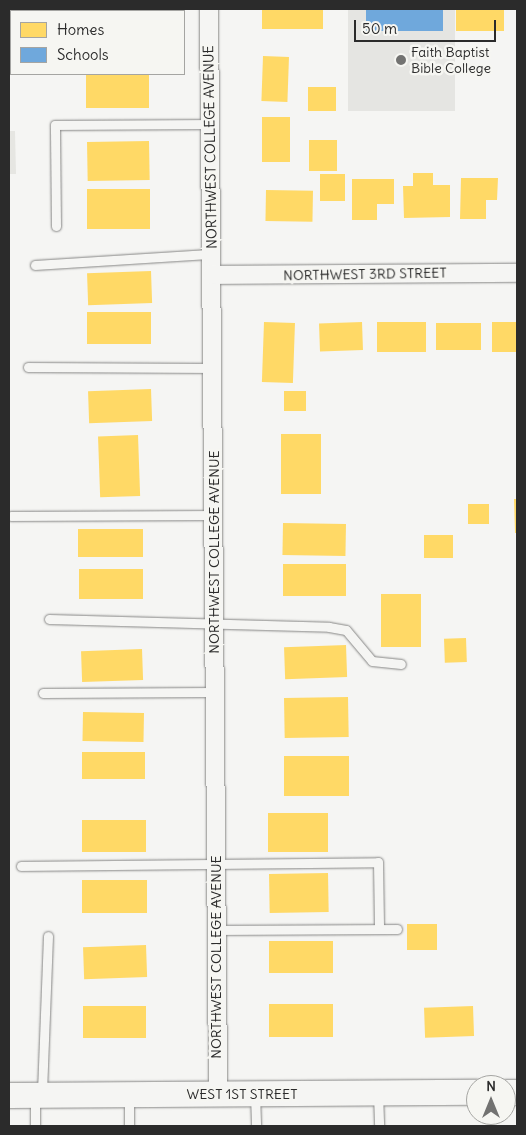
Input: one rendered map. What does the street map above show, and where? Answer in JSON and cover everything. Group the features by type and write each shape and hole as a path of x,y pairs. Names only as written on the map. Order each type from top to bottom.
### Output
{"main road":[{"name":"WEST 1ST STREET","path":"9,1095 466,1092"}],"street":[{"name":"NORTHWEST COLLEGE AVENUE","path":"209,9 218,1094"},
{"name":"NORTHWEST 3RD STREET","path":"212,275 517,273"}],"lane":[{"path":"56,226 55,125 210,124"},
{"path":"35,265 212,254"},
{"path":"28,367 212,368"},
{"path":"11,516 213,515"},
{"path":"49,619 329,627 346,630 372,660 401,664"},
{"path":"43,693 214,692"},
{"path":"20,866 378,862 379,929"},
{"path":"216,930 397,928"},
{"path":"35,1126 48,936"},
{"path":"378,1093 378,1126"},
{"path":"255,1094 256,1126"},
{"path":"129,1095 129,1126"}],"shaded area":[{"path":"9,9 173,9 10,10 9,60"},
{"name":"Faith Baptist Bible College","path":"348,9 455,9 455,111 348,111"},
{"path":"9,131 15,131 16,174 9,174"}],"building: Homes":[{"path":"262,9 323,9 323,29 262,29"},
{"path":"456,9 504,9 504,31 456,31"},
{"path":"263,56 289,57 287,102 261,101"},
{"path":"86,75 149,75 149,108 86,108"},
{"path":"308,87 336,87 336,111 308,111"},
{"path":"262,117 290,117 290,162 262,162"},
{"path":"309,140 337,140 337,171 309,171"},
{"path":"149,141 150,180 88,181 87,142"},
{"path":"413,173 433,173 433,185 450,185 450,217 404,218 403,186 413,186"},
{"path":"320,174 345,174 345,201 320,201"},
{"path":"461,178 498,178 497,200 486,200 486,219 460,219"},
{"path":"352,179 394,179 394,204 377,204 377,220 352,220"},
{"path":"87,189 150,189 150,229 87,229"},
{"path":"266,190 313,191 312,222 265,221"},
{"path":"151,271 152,303 88,305 87,273"},
{"path":"87,312 151,312 151,344 87,344"},
{"path":"264,322 295,323 293,383 262,382"},
{"path":"362,322 363,350 320,351 319,324"},
{"path":"377,322 426,322 426,352 377,352"},
{"path":"492,322 517,322 517,352 492,352"},
{"path":"436,323 481,323 481,350 436,350"},
{"path":"151,389 152,421 89,423 88,391"},
{"path":"284,391 306,391 306,411 284,411"},
{"path":"281,434 321,434 321,494 281,494"},
{"path":"138,435 140,496 100,497 98,436"},
{"path":"514,499 517,499 517,533 515,533"},
{"path":"468,504 489,504 489,524 468,524"},
{"path":"283,523 346,524 345,556 282,555"},
{"path":"78,529 143,529 143,557 78,557"},
{"path":"424,535 453,535 453,558 424,558"},
{"path":"283,564 346,564 346,596 283,596"},
{"path":"79,569 143,569 143,599 79,599"},
{"path":"381,594 421,594 421,647 381,647"},
{"path":"466,638 467,662 445,663 444,639"},
{"path":"346,645 347,677 285,679 284,647"},
{"path":"142,649 143,680 82,682 81,651"},
{"path":"348,697 349,737 285,738 284,698"},
{"path":"83,712 144,713 143,742 82,741"},
{"path":"82,752 145,752 145,779 82,779"},
{"path":"284,756 349,756 349,796 284,796"},
{"path":"268,813 328,813 328,852 268,852"},
{"path":"82,820 146,820 146,852 82,852"},
{"path":"328,873 329,912 270,913 269,874"},
{"path":"82,880 147,880 147,913 82,913"},
{"path":"407,924 437,924 437,950 407,950"},
{"path":"269,941 333,941 333,973 269,973"},
{"path":"146,945 147,977 84,979 83,947"},
{"path":"269,1004 333,1004 333,1037 269,1037"},
{"path":"83,1006 146,1006 146,1038 83,1038"},
{"path":"473,1006 474,1036 425,1038 424,1008"}],"building: Schools":[{"path":"366,9 443,9 443,31 366,31"}],"place":[{"name":"Faith Baptist Bible College","path":"401,60"}]}
